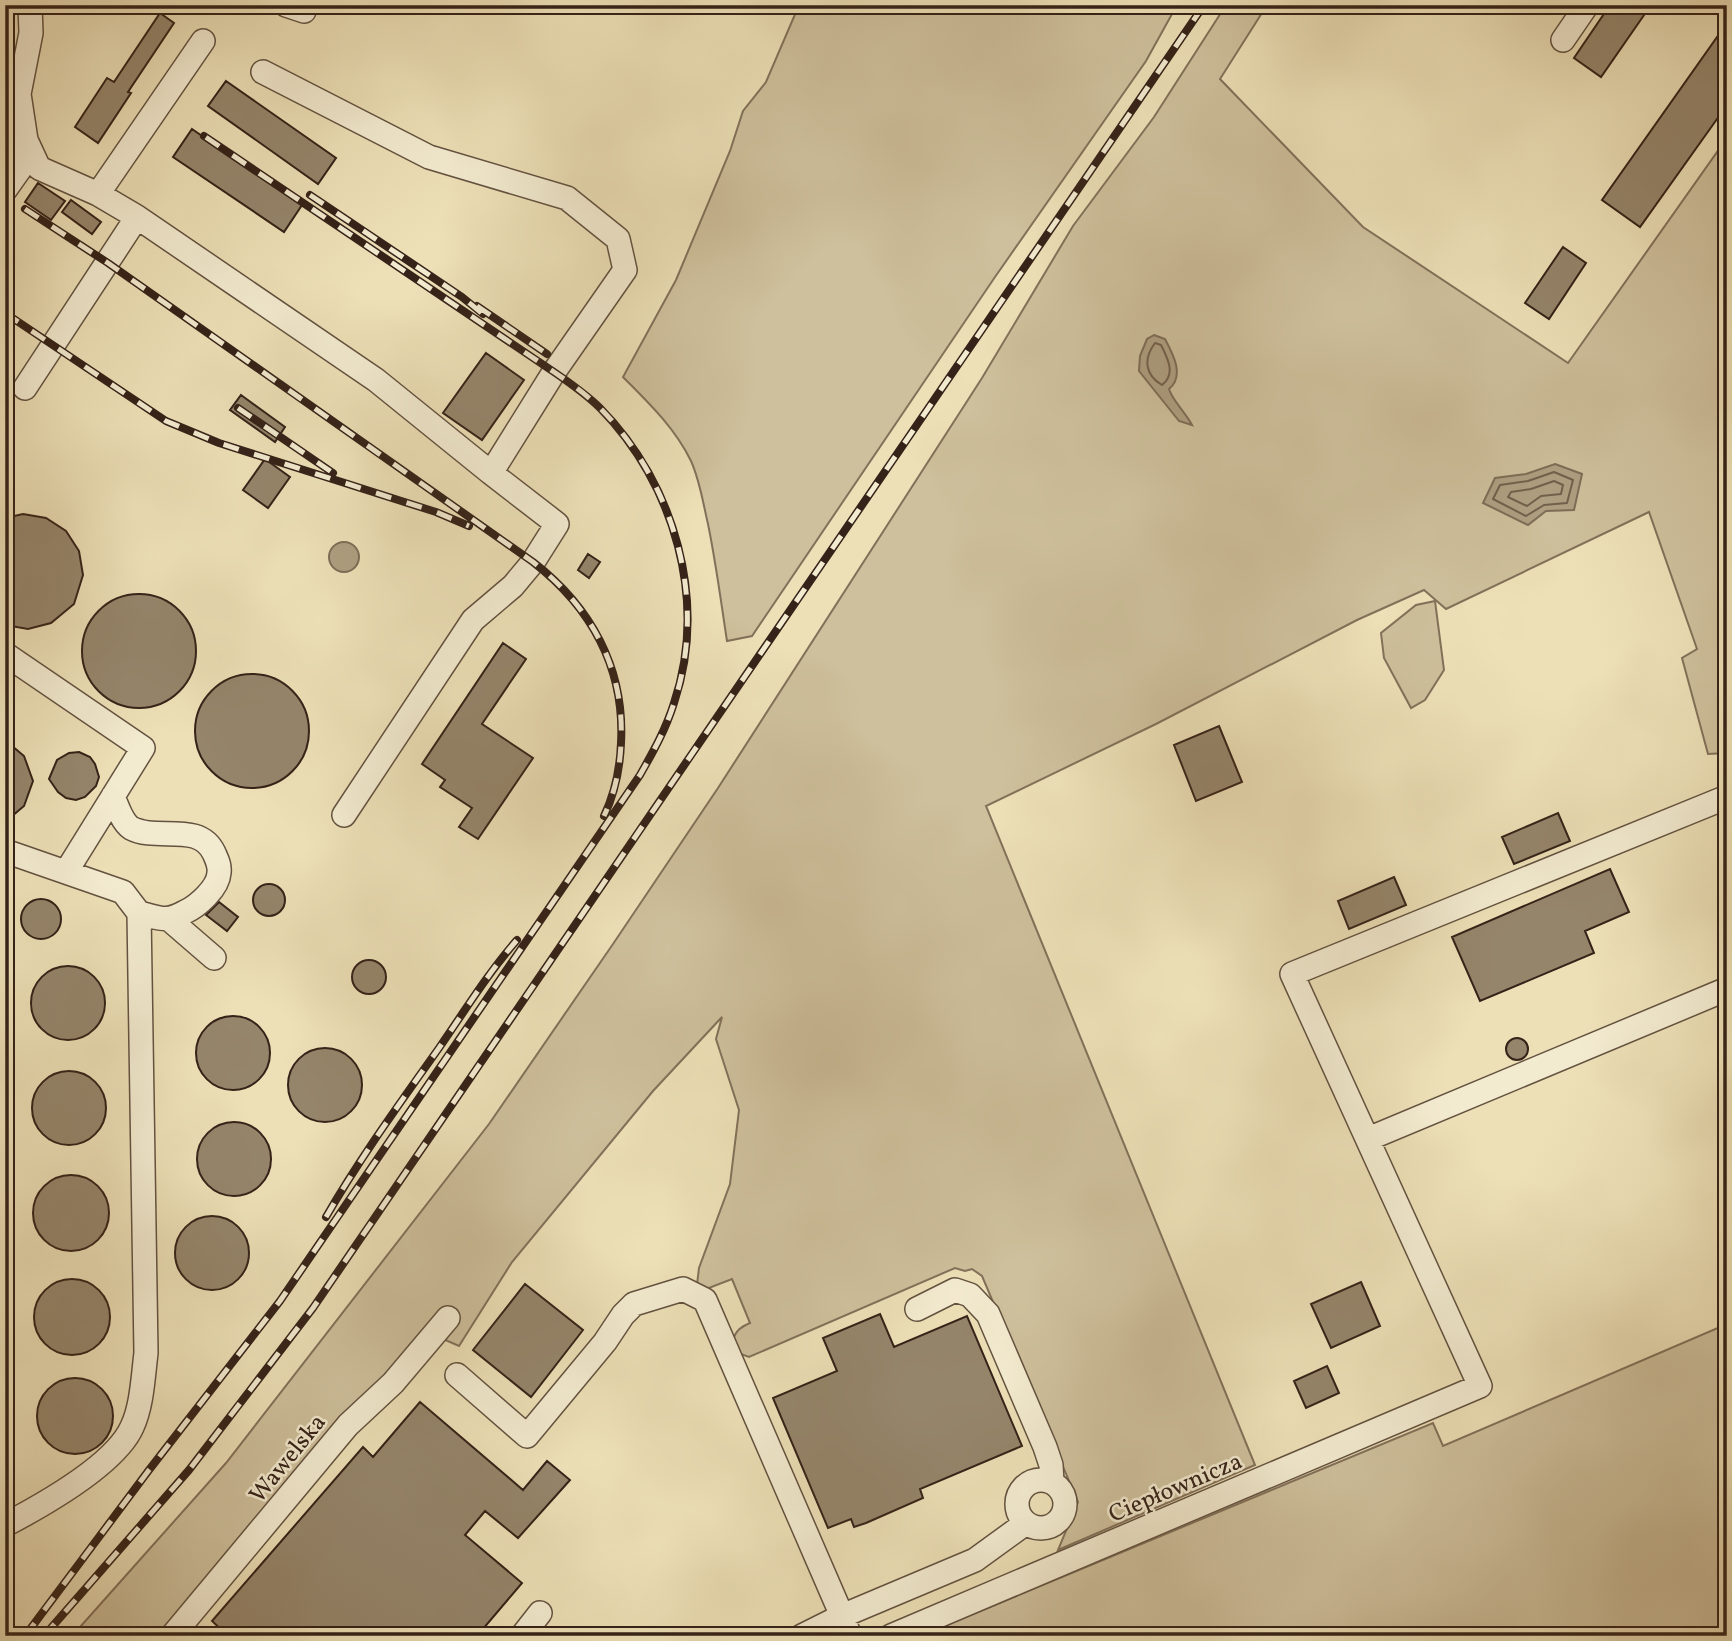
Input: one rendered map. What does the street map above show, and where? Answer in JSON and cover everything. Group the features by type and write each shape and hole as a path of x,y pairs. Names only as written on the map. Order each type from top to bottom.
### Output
{"lane":[{"path":"30,5 30,33 19,94 26,140 39,168 98,194 137,217 376,380 557,524 533,562 513,586 473,620 344,815"},
{"path":"1563,40 1587,5"},
{"path":"98,194 203,41"},
{"path":"263,72 429,156 567,198 618,239 625,270 554,372 491,473"},
{"path":"5,190 22,166 26,140"},
{"path":"25,388 137,217"},
{"path":"5,654 143,748 66,872"},
{"path":"113,796 127,825 143,834 191,835 211,846 219,862 219,876 208,894 191,909 170,920"},
{"path":"1727,797 1292,974 1368,1139 1727,989"},
{"path":"5,851 124,892 139,913 146,1353 134,1425 121,1447 104,1464 5,1525"},
{"path":"139,913 170,920 214,958"},
{"name":"Ciepłownicza","path":"891,1636 1480,1386 1368,1139"},
{"path":"457,1375 527,1436 634,1304 683,1289 705,1300 846,1626"},
{"path":"917,1309 955,1290 970,1295 988,1314 1045,1447 1051,1465 1052,1482"},
{"name":"Wawelska","path":"172,1636 348,1425 393,1382 448,1318"},
{"path":"1036,1480 1052,1482 1065,1498 1065,1509 1060,1519 1052,1526 1041,1528 1026,1523 1017,1509 1019,1493 1026,1485 1036,1480"},
{"path":"802,1636 846,1626 975,1560 1026,1523"},
{"path":"522,1636 540,1613"}],"shaded area":[{"path":"799,5 1177,5 1146,61 995,277 752,636 727,641 711,539 691,461 669,427 623,377 676,280 730,151 743,111 766,82"},
{"path":"1226,5 1267,5 1220,79 1363,227 1568,363 1727,138 1727,753 1708,754 1682,658 1697,649 1649,512 1446,609 1424,590 1357,620 1156,724 986,806 1255,1465 1058,1550 1078,1502 982,1276 972,1269 965,1271 955,1268 749,1357 738,1353 734,1337 739,1329 750,1323 732,1279 696,1293 699,1268 730,1184 739,1110 716,1039 722,1017 653,1091 512,1262 459,1346 425,1331 161,1636 72,1636 226,1463 489,1124 718,788 982,378 1073,226 1154,117"},
{"path":"1435,601 1444,670 1425,700 1411,708 1384,658 1381,633 1416,605"},
{"path":"1727,1324 1727,1636 920,1636 1433,1423 1443,1446"}],"water":[{"path":"1154,335 1165,339 1171,351 1177,371 1174,384 1169,389 1192,425 1179,421 1139,371 1140,356 1147,339"},
{"path":"1555,464 1582,474 1574,510 1546,511 1528,525 1483,503 1495,478 1526,474"},
{"path":"344,542 355,546 359,557 355,568 344,572 333,568 329,557 333,546"}],"building":[{"path":"1610,5 1651,5 1601,77 1574,58"},
{"path":"160,13 174,23 98,143 75,127 107,78 114,82"},
{"path":"1727,23 1727,105 1640,227 1602,200"},
{"path":"226,81 336,158 318,184 208,106"},
{"path":"192,129 302,205 284,232 173,157"},
{"path":"38,183 65,201 51,220 25,202"},
{"path":"71,200 101,222 92,234 62,212"},
{"path":"1563,247 1586,263 1549,319 1525,303"},
{"path":"486,353 524,380 482,440 443,413"},
{"path":"241,395 285,427 275,442 230,410"},
{"path":"265,459 290,477 268,508 243,490"},
{"path":"23,514 46,518 66,531 79,551 83,575 74,604 51,623 28,629 5,625 5,518"},
{"path":"588,554 600,562 589,578 578,570"},
{"path":"139,594 161,598 180,610 192,629 196,651 192,673 180,692 161,704 139,708 117,704 98,692 86,673 82,651 86,629 98,610 117,598"},
{"path":"503,643 526,659 482,724 533,758 478,839 459,827 472,808 440,787 445,780 422,764"},
{"path":"252,674 274,678 293,690 305,709 309,731 305,753 293,772 274,784 252,788 230,784 211,772 199,753 195,731 199,709 211,690 230,678"},
{"path":"1219,726 1242,782 1196,801 1174,745"},
{"path":"5,740 24,756 33,781 24,806 5,822"},
{"path":"79,752 90,757 99,777 96,786 85,797 76,800 66,798 58,792 49,779 57,760 69,753"},
{"path":"1558,813 1570,841 1514,864 1502,837"},
{"path":"1610,869 1629,912 1585,931 1594,953 1480,1001 1452,937"},
{"path":"1394,877 1406,905 1349,929 1338,901"},
{"path":"269,884 280,889 285,900 280,911 269,916 258,911 253,900 258,889"},
{"path":"41,899 55,905 61,919 55,933 41,939 27,933 21,919 27,905"},
{"path":"219,902 238,917 227,931 206,915"},
{"path":"369,960 381,965 386,977 381,989 369,994 357,989 352,977 357,965"},
{"path":"61,966 75,966 89,972 99,982 105,1003 103,1017 89,1034 75,1040 61,1040 47,1034 37,1024 31,1010 31,996 37,982 47,972"},
{"path":"233,1016 254,1022 264,1032 270,1053 264,1074 254,1084 233,1090 212,1084 202,1074 196,1053 202,1032 212,1022"},
{"path":"1517,1038 1527,1045 1528,1049 1521,1059 1517,1060 1507,1053 1506,1049 1513,1039"},
{"path":"325,1048 346,1054 356,1064 362,1085 356,1106 346,1116 325,1122 304,1116 294,1106 288,1085 294,1064 304,1054"},
{"path":"69,1071 90,1077 100,1087 106,1108 100,1129 90,1139 69,1145 48,1139 38,1129 32,1108 38,1087 48,1077"},
{"path":"234,1122 255,1128 265,1138 271,1159 265,1180 255,1190 234,1196 213,1190 203,1180 197,1159 203,1138 213,1128"},
{"path":"71,1175 86,1178 98,1186 106,1198 109,1213 106,1228 98,1240 86,1248 71,1251 56,1248 44,1240 36,1228 33,1213 36,1198 44,1186 56,1178"},
{"path":"212,1216 233,1222 243,1232 249,1253 243,1274 233,1284 212,1290 191,1284 181,1274 175,1253 181,1232 191,1222"},
{"path":"72,1279 86,1282 99,1290 107,1303 110,1317 107,1331 99,1344 86,1352 72,1355 58,1352 45,1344 37,1331 34,1317 37,1303 45,1290 58,1282"},
{"path":"1361,1282 1380,1326 1331,1348 1311,1304"},
{"path":"525,1284 583,1330 531,1397 473,1350"},
{"path":"880,1314 894,1347 967,1316 1022,1446 920,1489 923,1498 866,1523 854,1527 851,1519 828,1528 773,1398 837,1371 823,1338"},
{"path":"1327,1366 1339,1393 1306,1408 1294,1381"},
{"path":"75,1378 90,1381 102,1389 110,1401 113,1416 110,1431 102,1443 90,1451 75,1454 60,1451 48,1443 40,1431 37,1416 40,1401 48,1389 60,1381"},
{"path":"420,1402 523,1490 547,1461 570,1480 518,1538 485,1511 465,1535 522,1583 477,1636 228,1636 212,1621 363,1447 373,1457"}],"railway":[{"path":"44,1636 189,1470 313,1308 1204,5"},
{"path":"25,1636 280,1301 640,775 667,722 684,664 687,625 685,585 678,546 665,508 648,472 626,438 600,408 554,372 204,136"},
{"path":"310,195 462,297 483,314"},
{"path":"25,209 108,263 533,562 554,580 572,599 600,641 617,689 621,743 614,789 604,816"},
{"path":"477,306 547,354"},
{"path":"5,313 166,421 219,443 436,512 469,526"},
{"path":"238,408 333,473"},
{"path":"326,1217 381,1131 486,979 517,940"}]}
